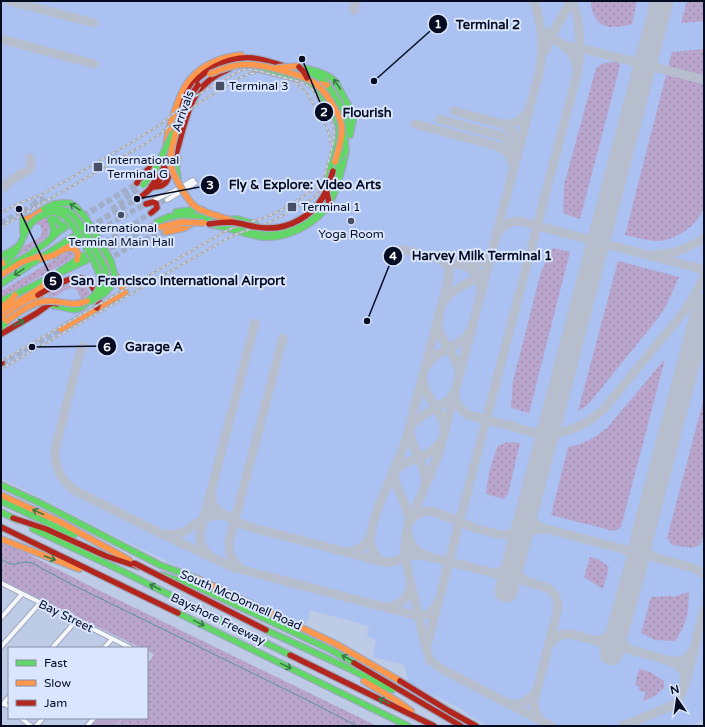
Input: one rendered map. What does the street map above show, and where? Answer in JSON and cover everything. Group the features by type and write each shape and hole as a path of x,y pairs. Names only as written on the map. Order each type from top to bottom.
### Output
{"main road":[{"path":"163,226 182,222 191,222 209,224 261,236 280,236 292,233 319,215 329,203 336,189 353,117 350,108 335,81 324,73 296,67 259,56 231,56 218,60 206,67 189,81 180,98 168,130 166,149"},
{"name":"Arrivals","path":"142,196 151,188 166,162 184,101 190,88 202,74 210,68 224,62 250,58 296,67 318,76 327,85 344,114 347,129 334,182 322,206 313,215 290,228 276,231 262,231 203,217 180,215 168,217 163,226"},
{"path":"168,156 152,165 144,173 140,185 154,172 166,149 189,98 194,90 205,78 219,69 245,63 274,68 316,83 324,91 339,118 346,151"},
{"name":"Arrivals","path":"151,188 164,185 167,182 169,170 176,156 186,116 199,89 212,77 238,67 252,67 306,80 320,92 336,118 339,126 339,135 330,173 323,190 312,208 299,218 272,226 216,220"},
{"path":"274,68 296,67 304,72 306,80"},
{"path":"306,80 327,85"},
{"path":"190,88 193,100"},
{"path":"181,117 171,156 171,164 176,179 188,201 196,208 206,213 265,228 288,225 302,218 313,209 323,196 326,189 333,159 329,156 334,155 338,150"},
{"path":"334,182 330,173 338,150 341,129"},
{"path":"178,178 176,166 182,133"},
{"path":"335,162 346,151"},
{"path":"326,189 329,203"},
{"path":"190,198 195,204 205,210 236,221"},
{"path":"1,256 19,245 23,237 23,220 32,218 37,213 53,204 60,202 68,203 78,208 84,215 113,265 114,276 110,289 106,293 86,304 81,306 70,306 53,303 1,334"},
{"path":"147,203 154,202 158,205 153,211"},
{"path":"46,208 64,209 69,211 74,216 103,263 106,271 105,285 98,293 87,300 70,306"},
{"path":"168,217 176,212 205,210"},
{"path":"1,264 11,258 18,250 26,229 33,220 43,214 53,212 64,216 72,224 98,268 100,286 97,293 83,303 72,305 47,301 35,304 10,319 1,328"},
{"path":"1,273 42,246 50,240 58,232 68,225 63,227 61,226 52,216 54,231 50,240"},
{"path":"163,226 184,228 203,217"},
{"path":"209,224 236,221"},
{"path":"258,224 262,231"},
{"path":"1,284 74,236"},
{"path":"38,260 54,255 78,241"},
{"path":"60,251 70,248 76,250 78,254 77,260"},
{"path":"1,273 22,262 49,253"},
{"path":"13,267 27,256"},
{"path":"1,305 10,301 15,296 54,276 85,258 77,260 48,279"},
{"path":"61,329 124,292 107,260"},
{"path":"1,319 54,276"},
{"path":"1,312 68,280 77,278 85,280 91,284 99,299 99,305 97,308"},
{"path":"1,301 8,297 15,296"},
{"path":"99,299 105,303"},
{"path":"36,313 57,306 77,310 86,304"},
{"name":"South McDonnell Road","path":"1,485 42,504 160,565 209,584 334,643 476,726"},
{"path":"1,495 60,522 134,563 266,630 428,707"},
{"path":"1,501 134,563"},
{"name":"Bayshore Freeway","path":"1,512 434,726"},
{"path":"13,518 46,529 106,556 198,587 344,657 461,726"},
{"name":"Bayshore Freeway","path":"1,527 408,726"},
{"path":"1,539 114,581"},
{"path":"335,663 346,671 397,700 419,719"}],"street":[{"path":"147,203 194,181 167,200"},
{"path":"153,211 159,208 161,203"},
{"name":"Bay Street","path":"1,583 129,647"},
{"path":"1,618 22,594"},
{"path":"1,647 40,603"},
{"path":"53,647 76,620"},
{"path":"105,647 112,639"},
{"path":"22,719 31,726"}],"shaded area":[{"path":"1,1 704,1 704,720 689,726 489,726 468,715 463,710 408,682 404,665 373,657 376,640 367,636 369,626 310,610 308,620 305,624 285,616 207,579 169,563 1,478"},
{"path":"591,1 637,1 632,24 608,27 600,23 592,11"},
{"path":"687,1 704,1 704,21 681,23"},
{"path":"704,49 704,208 701,215 690,227 684,232 670,239 655,241 625,235 672,52"},
{"path":"618,62 620,66 580,219 563,213 564,185 596,68 604,63"},
{"path":"45,217 49,224 48,235 41,242 18,256 23,247 40,237 42,230 40,225 37,225 36,223"},
{"path":"553,248 570,252 529,413 511,408 513,381 541,272"},
{"path":"70,251 74,255 69,260 1,298 1,291"},
{"path":"618,261 679,277 667,304 659,317 591,401 578,411"},
{"path":"77,282 85,286 90,294 81,299 77,290 67,289 52,297 46,296 65,285"},
{"path":"665,359 621,527 614,531 551,515 568,447 589,440 607,428"},
{"path":"704,398 704,535 700,545 692,548 672,545 667,538"},
{"path":"507,442 520,443 508,494 503,499 486,494 490,469 498,446"},
{"path":"1,540 90,586 377,726 117,726 123,719 148,719 148,663 154,654 148,651 148,647 139,647 1,580"},
{"path":"590,557 598,559 609,567 603,589 584,577"},
{"path":"689,592 687,617 676,640 655,640 641,633 651,597 673,597"},
{"path":"639,669 650,672 664,681 664,688 656,695 644,701 643,700 646,693 639,690 639,686 635,685"},
{"path":"97,719 122,719 116,726 91,726"}],"waterway":[{"path":"1,559 10,564 24,562 32,563 69,583 357,726"}],"taxiway":[{"path":"9,1 94,23"},
{"path":"354,10 356,1"},
{"path":"534,1 542,35 540,69 438,456 409,523 406,534 405,558 430,660 440,668 551,726"},
{"path":"545,51 551,36 571,1"},
{"path":"427,645 577,74 579,65 580,37 573,1"},
{"path":"547,32 565,46 572,54 577,66"},
{"path":"1,39 94,64"},
{"path":"563,45 704,80"},
{"path":"454,111 502,124 514,133 519,147"},
{"path":"502,124 517,122 528,112"},
{"path":"439,119 502,136 512,146 515,151 516,158"},
{"path":"415,124 497,146 508,154 513,167"},
{"path":"1,189 11,180 30,169 30,158"},
{"path":"498,232 507,224 519,221 704,270"},
{"path":"656,254 675,252 693,245 704,238"},
{"path":"401,249 468,267 478,276 481,289"},
{"path":"464,266 478,264 485,261 490,256"},
{"path":"386,563 379,559 372,549 370,542 372,528 376,513 405,443 449,277 447,266 439,259"},
{"path":"444,301 451,293 482,274"},
{"path":"455,395 459,406 468,415 531,432 561,432 578,427 595,417 603,410 683,313 704,277"},
{"path":"208,554 201,545 200,533 255,323"},
{"path":"438,323 441,336 458,366 459,373"},
{"path":"427,365 437,355 460,342 470,332"},
{"path":"239,567 231,556 229,542 283,338"},
{"path":"83,346 80,352 55,449 59,472 65,482 74,490 232,567 418,616 428,614 433,611 436,606"},
{"path":"423,380 424,387 441,417 444,430"},
{"path":"410,427 419,418 450,399 453,394"},
{"path":"410,431 413,444 424,470 425,484"},
{"path":"394,471 399,466 430,452 440,443"},
{"path":"394,471 394,478 407,510 409,523"},
{"path":"211,490 212,501 219,511 250,527 380,561 392,562 410,556 422,555 466,566"},
{"path":"511,533 519,528 529,503"},
{"path":"529,506 533,521 542,528 546,529"},
{"path":"411,520 419,513 431,511 478,529 502,535 547,529 694,568 704,574"},
{"path":"166,534 183,532 208,517 216,515 226,516"},
{"path":"408,533 413,547 425,555"},
{"path":"643,534 645,547 654,557"},
{"path":"348,552 361,547 366,543 370,536"},
{"path":"493,573 507,568 515,557"},
{"path":"510,704 525,702 532,697 537,690 558,608 556,597 551,590 528,582 521,577 517,570 515,557"},
{"path":"462,564 525,581"},
{"path":"388,607 397,605 404,600 410,585"},
{"path":"671,661 685,659 694,648 704,610"},
{"path":"618,627 619,635 625,646 631,650 673,662 678,665 684,673 685,679 681,695 674,704 623,726"},
{"path":"550,644 558,636 566,634 592,640 601,640 609,636 618,627"},
{"path":"598,642 628,649"},
{"path":"686,681 694,651"},
{"path":"536,693 534,708 536,714 541,720"}],"runway":[{"path":"506,591 662,1"},
{"path":"611,654 635,569 704,305"}],"tunnel":[{"path":"68,225 137,183"},
{"path":"112,210 139,188"},
{"path":"74,236 142,196"},
{"path":"33,205 38,200 43,200 52,211"},
{"path":"161,203 167,200"},
{"path":"78,241 146,204"},
{"path":"1,223 33,205"},
{"path":"91,251 151,213"},
{"path":"93,257 157,222"},
{"path":"145,232 161,227"},
{"path":"107,260 144,239 166,232"},
{"path":"2,363 61,329"}],"railway":[{"path":"1,213 17,204 41,195 139,138 158,126 194,97 245,69 255,70 301,82 307,85 313,90 332,123 334,130 334,140 322,185 319,192 313,198 268,223 228,238 1,369"},
{"path":"1,227 143,145 157,136 200,102 243,76 255,73"},
{"path":"295,83 308,95 328,130 330,142"},
{"path":"1,361 224,232 239,225 266,217 283,209 310,192 319,183"}],"traffic: fast":[{"path":"250,67 304,80 320,92 336,118 339,127 339,135 326,184"},
{"path":"232,225 263,231 286,229 294,226 318,210 327,198 333,185 347,135 346,118 333,93 322,79 309,73 287,67"},
{"path":"299,67 323,73 335,81 352,112 353,121 350,135"},
{"path":"336,161 346,151 342,131"},
{"path":"143,185 154,172 173,133"},
{"path":"211,225 262,237 272,237 292,233 318,217 330,202 338,184 346,152"},
{"path":"178,158 176,166 178,178"},
{"path":"44,209 54,204 62,203 69,203 75,206 85,217 111,261 114,273 114,281 112,285 105,293 90,302"},
{"path":"47,208 61,209 69,212 78,221 83,229 105,268 105,281 99,293"},
{"path":"176,212 203,210"},
{"path":"7,261 17,250 27,229 38,217 50,212 60,214 68,220 80,236 99,273 100,283 98,289 95,295 87,301"},
{"path":"49,215 54,229 52,237"},
{"path":"157,222 168,217 188,215 216,220 237,219 255,224"},
{"path":"54,216 61,225 67,226"},
{"path":"23,220 23,234"},
{"path":"23,259 68,225"},
{"path":"1,284 74,236"},
{"path":"1,256 19,245"},
{"path":"60,271 84,255"},
{"path":"1,270 27,256"},
{"path":"1,301 87,260"},
{"path":"54,306 77,309 86,304"},
{"path":"1,328 7,321"},
{"path":"1,485 42,504 160,565 198,579"},
{"path":"1,501 74,535"},
{"path":"1,512 17,520"},
{"path":"33,529 122,571 290,655"},
{"path":"162,575 198,587 331,650 354,663"},
{"path":"178,613 408,726"},
{"path":"266,630 392,690"}],"traffic: slow":[{"path":"166,146 169,128 178,100 191,78 203,68 218,60 241,55"},
{"path":"210,74 232,66 250,64 291,73 313,82 320,87 331,102 341,123 341,137 335,162"},
{"path":"277,68 297,66"},
{"path":"314,83 327,85"},
{"path":"181,117 173,141 171,153 171,165 176,179 189,200 196,207 205,212 234,222"},
{"path":"23,220 32,217 44,209"},
{"path":"166,232 184,228 196,221"},
{"path":"161,227 182,222"},
{"path":"182,222 204,223"},
{"path":"41,259 54,255 78,241"},
{"path":"65,249 70,248 76,250 78,254 77,260"},
{"path":"1,275 22,262 40,256"},
{"path":"61,329 125,292 107,260"},
{"path":"1,264 7,261"},
{"path":"1,312 40,288 47,282"},
{"path":"21,304 41,294"},
{"path":"1,307 10,301 15,295"},
{"path":"7,321 27,308 43,301 77,304 87,301"},
{"path":"1,319 26,303"},
{"path":"1,495 60,522 129,560"},
{"path":"1,539 79,569"},
{"path":"198,579 334,643 400,681"},
{"path":"364,681 411,711"}],"traffic: jam":[{"path":"180,113 186,95 192,85 206,72 224,62 243,58 252,58 265,60 287,67"},
{"path":"299,67 307,78"},
{"path":"142,196 152,188 171,165 191,104 196,95 209,81 229,69"},
{"path":"180,120 189,98 198,85"},
{"path":"151,187 164,166 168,154"},
{"path":"137,183 150,167 168,156"},
{"path":"153,187 161,186 166,183 169,170"},
{"path":"209,224 230,222 267,228 275,228 291,224 313,210 318,204 326,191 333,171"},
{"path":"326,189 329,203"},
{"path":"146,204 153,202 156,203 157,208 151,213"},
{"path":"38,295 67,280 79,278 84,279 90,284 97,295 99,301 97,308"},
{"path":"1,334 48,305 53,303 57,304"},
{"path":"13,518 46,529 106,556 139,567"},
{"path":"1,527 178,613"},
{"path":"134,563 266,630"},
{"path":"290,655 434,726"},
{"path":"354,663 461,726"},
{"path":"400,681 476,726"}],"place":[{"name":"Flourish","path":"302,59"},
{"name":"Terminal 2","path":"374,81"},
{"name":"Terminal 3","path":"220,86"},
{"name":"International Terminal G","path":"98,167"},
{"name":"Fly & Explore: Video Arts","path":"137,199"},
{"name":"Terminal 1","path":"292,207"},
{"name":"San Francisco International Airport","path":"19,209"},
{"name":"International Terminal Main Hall","path":"121,215"},
{"name":"Yoga Room","path":"351,221"},
{"name":"Harvey Milk Terminal 1","path":"367,321"},
{"name":"Garage A","path":"32,347"}]}
